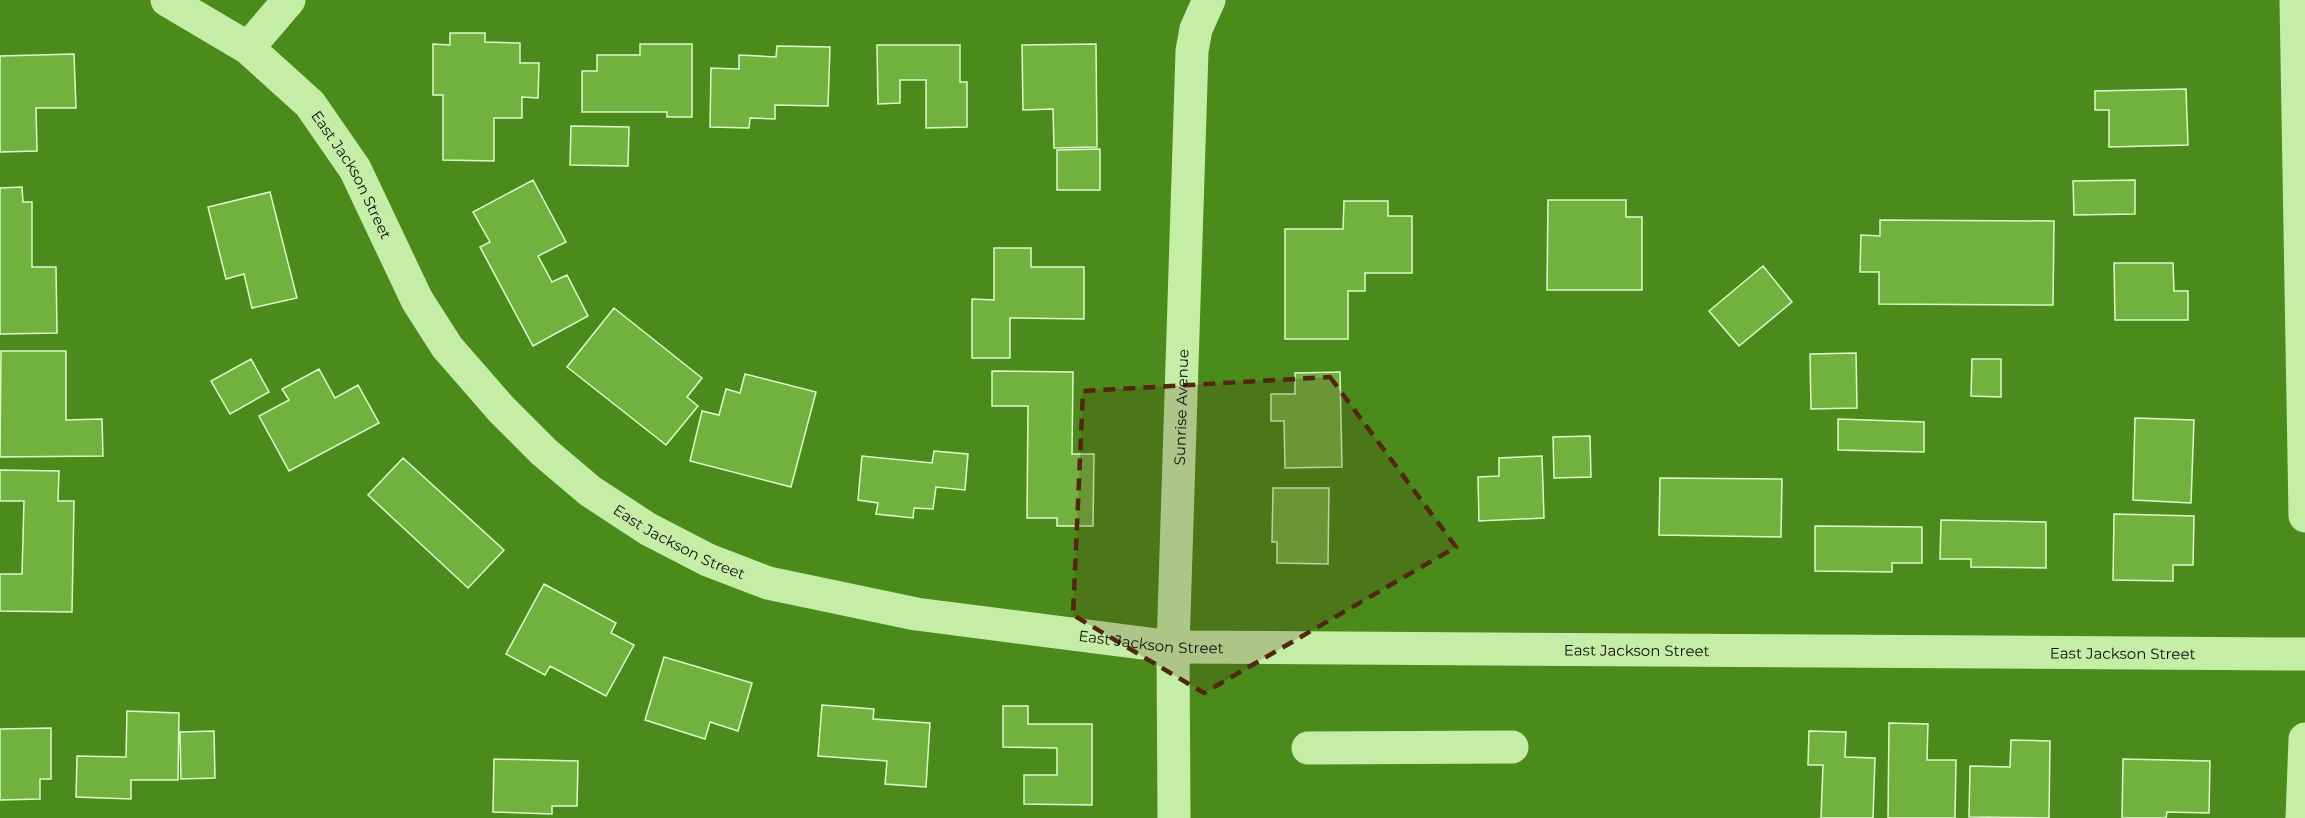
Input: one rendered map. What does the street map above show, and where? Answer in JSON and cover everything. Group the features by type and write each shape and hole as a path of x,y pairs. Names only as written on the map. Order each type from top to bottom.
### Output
{"street":[{"name":"East Jackson Street","path":"167,0 248,48 310,104 355,169 417,300 447,347 501,409 544,452 590,491 648,529 708,560 768,583 915,614 1173,647 2305,654"},
{"path":"248,48 289,0"},
{"name":"Sunrise Avenue","path":"1174,818 1173,647 1192,51 1196,29 1209,0"},
{"path":"2296,0 2305,516"},
{"path":"2302,818 2305,739"},
{"path":"1308,748 1512,747"}],"highlighted area":[{"path":"1330,377 1456,547 1204,693 1073,615 1083,391"}],"building":[{"path":"450,33 485,33 485,42 520,43 520,63 539,63 538,98 522,97 522,118 494,118 494,161 443,160 443,95 433,95 433,44 450,45"},
{"path":"640,44 692,44 692,117 667,117 667,112 582,112 582,71 597,71 597,55 640,55"},
{"path":"1096,44 1097,147 1054,148 1053,109 1023,110 1022,45"},
{"path":"877,45 960,45 960,82 967,82 967,127 926,128 926,80 900,80 900,103 878,104"},
{"path":"777,46 830,47 828,106 775,105 775,119 750,118 749,128 710,127 711,68 739,69 739,55 776,57"},
{"path":"74,54 76,108 36,108 37,151 0,152 0,56"},
{"path":"2186,89 2188,145 2109,147 2109,110 2095,110 2095,91"},
{"path":"571,126 629,127 628,166 570,165"},
{"path":"1100,149 1100,190 1057,190 1057,150"},
{"path":"533,180 566,242 538,256 552,282 567,275 588,316 533,346 480,247 490,242 473,212"},
{"path":"2135,180 2135,214 2074,215 2073,181"},
{"path":"22,187 23,202 32,202 32,267 56,267 57,333 0,334 0,188"},
{"path":"270,192 297,298 252,308 244,274 226,279 208,207"},
{"path":"1548,200 1626,200 1626,217 1642,217 1642,290 1547,290"},
{"path":"1344,201 1388,201 1388,216 1412,216 1412,273 1365,273 1365,291 1348,291 1348,339 1285,339 1285,229 1343,229"},
{"path":"1880,220 2054,221 2053,305 1879,304 1879,272 1860,272 1861,235 1880,236"},
{"path":"994,248 1031,248 1031,267 1084,267 1084,319 1010,318 1010,358 972,358 972,299 994,300"},
{"path":"2114,263 2173,263 2174,291 2188,291 2188,320 2115,320"},
{"path":"1763,266 1792,302 1739,346 1709,311"},
{"path":"614,308 702,378 687,397 698,406 666,445 567,367"},
{"path":"1,351 66,351 66,420 102,419 103,456 0,457"},
{"path":"1856,353 1857,408 1811,409 1810,354"},
{"path":"251,359 269,392 230,414 211,381"},
{"path":"1972,359 2001,359 2001,397 1971,396"},
{"path":"319,369 335,398 358,385 379,423 289,471 259,416 289,400 282,389"},
{"path":"992,371 1073,372 1072,454 1094,454 1093,526 1057,526 1057,518 1027,518 1028,406 992,406"},
{"path":"1340,372 1342,467 1285,468 1284,421 1271,421 1271,394 1295,394 1295,373"},
{"path":"745,374 816,392 791,487 690,461 702,411 719,415 726,389 740,393"},
{"path":"2135,418 2194,420 2191,503 2133,500"},
{"path":"1838,419 1924,422 1924,452 1838,450"},
{"path":"1590,436 1591,477 1554,478 1553,437"},
{"path":"934,451 968,454 965,490 936,487 933,509 914,508 913,518 876,514 878,503 858,500 862,456 932,463"},
{"path":"1542,456 1544,518 1479,521 1478,477 1499,476 1499,458"},
{"path":"403,458 504,550 468,588 368,495"},
{"path":"0,470 59,471 58,501 74,501 72,612 0,611 0,574 22,574 24,501 0,501"},
{"path":"1660,478 1782,479 1781,537 1659,535"},
{"path":"1273,488 1329,488 1328,564 1277,563 1277,542 1272,542"},
{"path":"2114,514 2194,516 2193,565 2173,565 2173,581 2113,580"},
{"path":"1941,520 2046,522 2046,568 1971,567 1971,559 1940,559"},
{"path":"1815,526 1922,527 1922,563 1892,563 1892,572 1815,571"},
{"path":"544,584 616,623 611,633 634,645 606,696 550,666 545,675 506,654"},
{"path":"664,657 752,683 738,731 710,722 705,739 645,720"},
{"path":"822,705 874,709 873,719 930,723 926,787 885,784 887,761 818,756"},
{"path":"1003,706 1028,706 1028,724 1092,724 1092,805 1024,804 1024,775 1057,775 1057,748 1003,747"},
{"path":"127,711 179,713 178,780 131,780 131,799 76,797 77,756 126,757"},
{"path":"1889,723 1928,724 1927,760 1956,760 1955,818 1888,818"},
{"path":"51,728 51,779 40,779 40,799 0,800 0,729"},
{"path":"214,731 215,778 181,779 180,732"},
{"path":"1809,731 1846,732 1845,757 1875,758 1873,818 1821,818 1823,765 1808,765"},
{"path":"2011,740 2050,741 2049,818 1969,817 1970,766 2010,767"},
{"path":"494,759 578,761 577,806 552,806 552,814 493,812"},
{"path":"2123,759 2210,761 2209,813 2167,812 2166,818 2122,818"}]}
